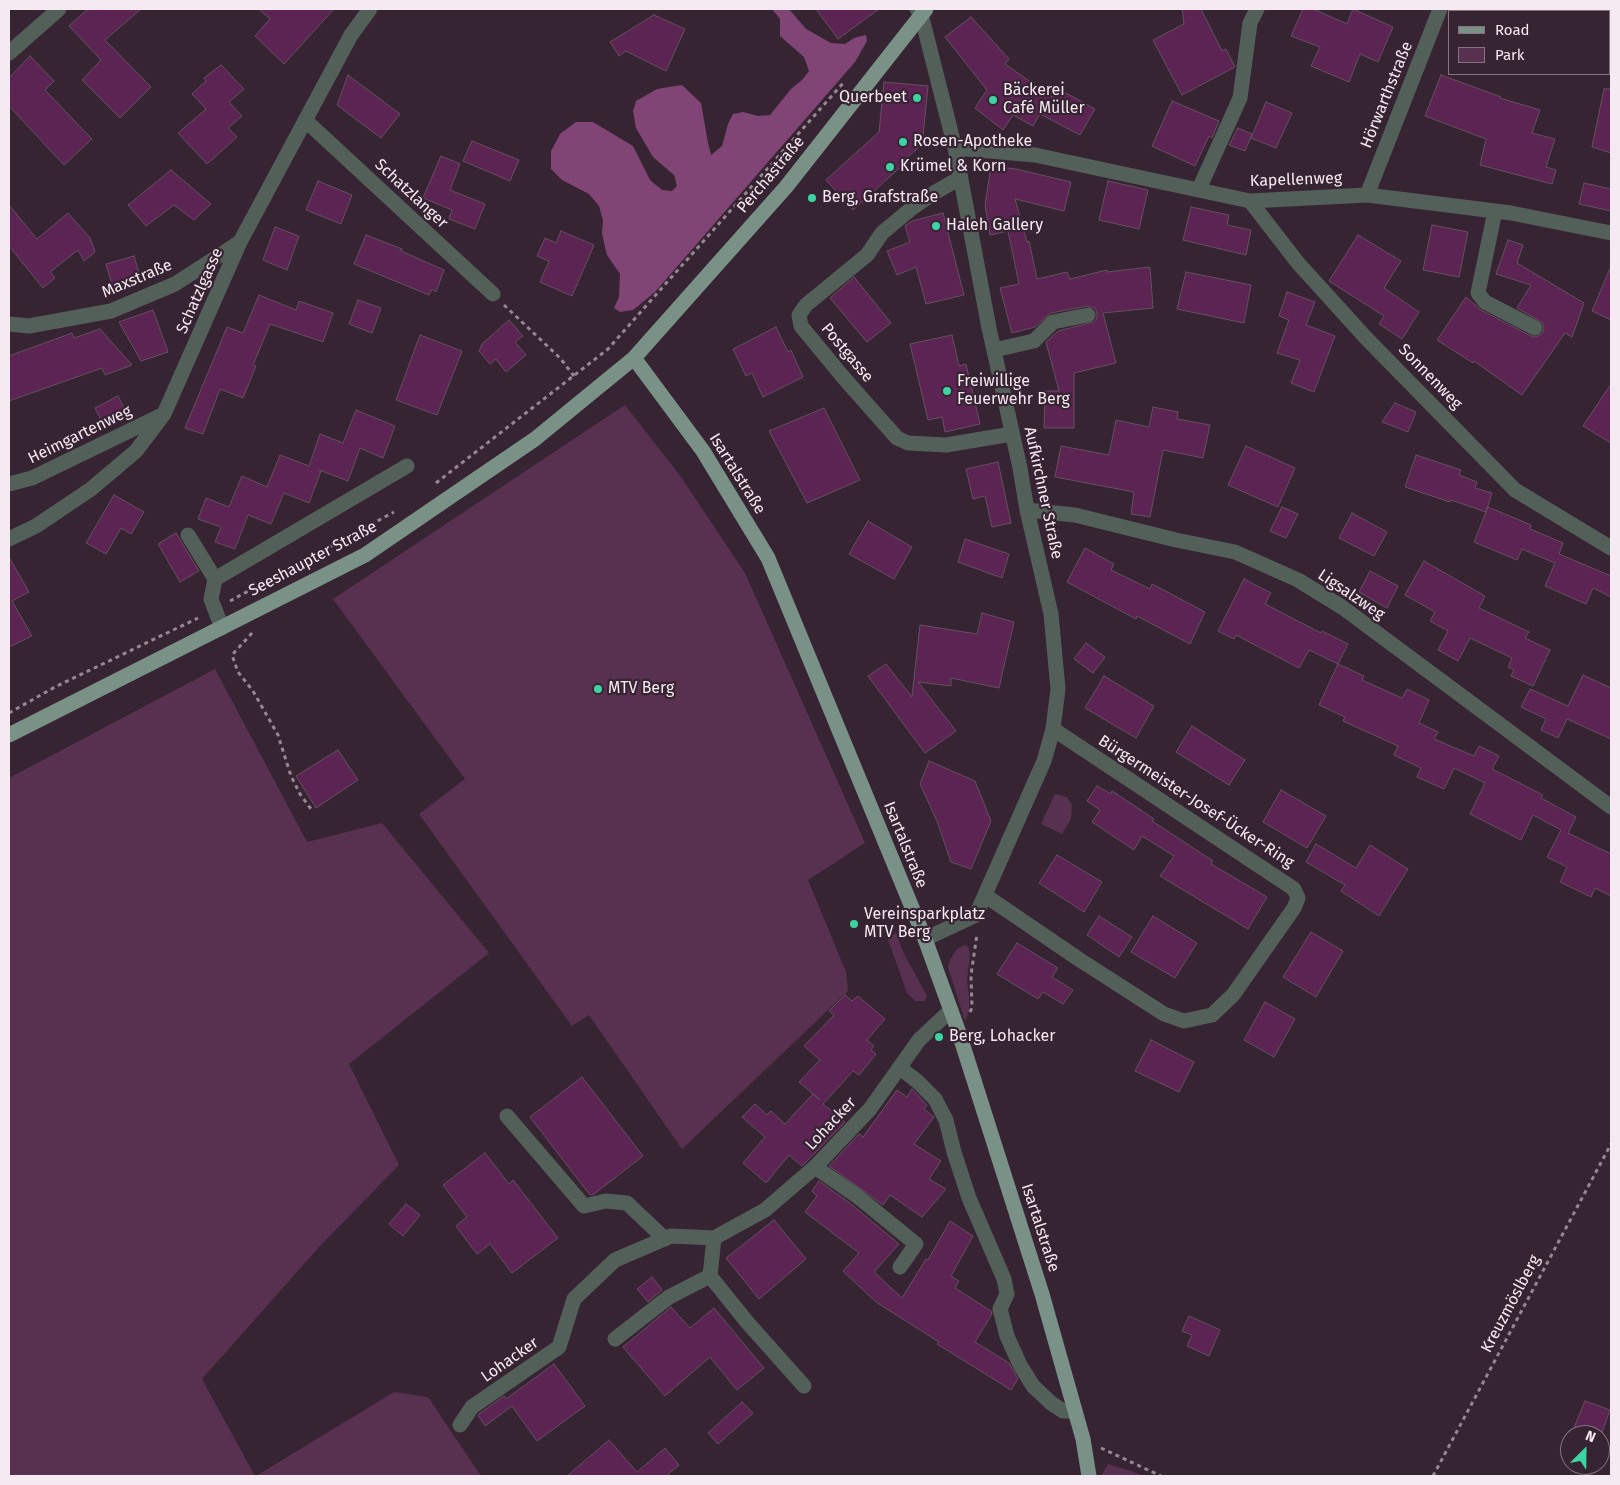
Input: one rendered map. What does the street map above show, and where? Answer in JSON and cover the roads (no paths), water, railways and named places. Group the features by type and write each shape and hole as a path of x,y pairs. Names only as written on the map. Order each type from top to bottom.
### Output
{"main road":[{"name":"Perchastraße","path":"634,358 786,187 922,10"},
{"name":"Seeshaupter Straße","path":"9,735 222,628 373,549 535,440 634,358"},
{"name":"Isartalstraße","path":"634,358 703,451 768,558 925,939 958,1030 1042,1294 1083,1439 1089,1476"}],"street":[{"path":"9,54 59,9"},
{"name":"Schatzlgasse","path":"9,539 36,526 91,489 136,451 164,414 240,242 351,35 370,9"},
{"path":"1198,189 1240,98 1250,23 1257,9"},
{"name":"Hörwarthstraße","path":"1367,195 1440,9"},
{"name":"Aufkirchner Straße","path":"922,10 955,148 994,350 1027,510 1051,614 1058,689 1053,729 1044,761 976,916 925,939"},
{"name":"Schatzlanger","path":"305,120 493,294"},
{"name":"Kapellenweg","path":"955,148 1036,155 1250,201 1367,195 1495,211 1611,233"},
{"name":"Postgasse","path":"960,178 920,203 882,233 867,255 806,305 799,315 801,326 897,438 908,443 946,445 1012,434"},
{"name":"Sonnenweg","path":"1250,201 1298,263 1366,338 1514,490 1611,548"},
{"path":"1495,211 1478,293 1485,302 1535,328"},
{"name":"Maxstraße","path":"9,324 29,326 111,311 175,284 240,242"},
{"path":"994,350 1034,341 1053,322 1088,316"},
{"name":"Heimgartenweg","path":"9,484 32,478 164,414"},
{"path":"215,579 407,466"},
{"name":"Ligsalzweg","path":"1027,510 1075,515 1176,540 1235,552 1298,580 1342,607 1611,807"},
{"path":"188,535 215,579 211,599 222,628"},
{"name":"Bürgermeister-Josef-Ücker-Ring","path":"986,896 1164,1014 1184,1021 1212,1015 1233,995 1294,908 1298,898 1294,888 1053,729"},
{"name":"Lohacker","path":"460,1425 472,1407 560,1347 574,1299 615,1260 671,1236 714,1238 765,1210 815,1167 870,1109 920,1040 951,1010"},
{"path":"900,1068 917,1081 935,1099 946,1120 969,1198 1004,1279 1007,1294 1000,1309 1007,1336 1020,1366 1033,1386 1051,1403 1063,1411 1075,1411"},
{"path":"507,1116 584,1206 606,1201 627,1203 665,1239"},
{"path":"815,1167 857,1196 916,1244 900,1267"},
{"path":"714,1238 710,1276 747,1322 804,1386"},
{"path":"615,1339 670,1297 710,1276"}],"place":[{"name":"Querbeet","path":"917,98"},
{"name":"Bäckerei Café Müller","path":"993,100"},
{"name":"Rosen-Apotheke","path":"903,142"},
{"name":"Krümel & Korn","path":"890,167"},
{"name":"Berg, Grafstraße","path":"812,198"},
{"name":"Haleh Gallery","path":"936,226"},
{"name":"Freiwillige Feuerwehr Berg","path":"947,391"},
{"name":"MTV Berg","path":"598,689"},
{"name":"Vereinsparkplatz MTV Berg","path":"854,924"},
{"name":"Berg, Lohacker","path":"939,1037"}]}
